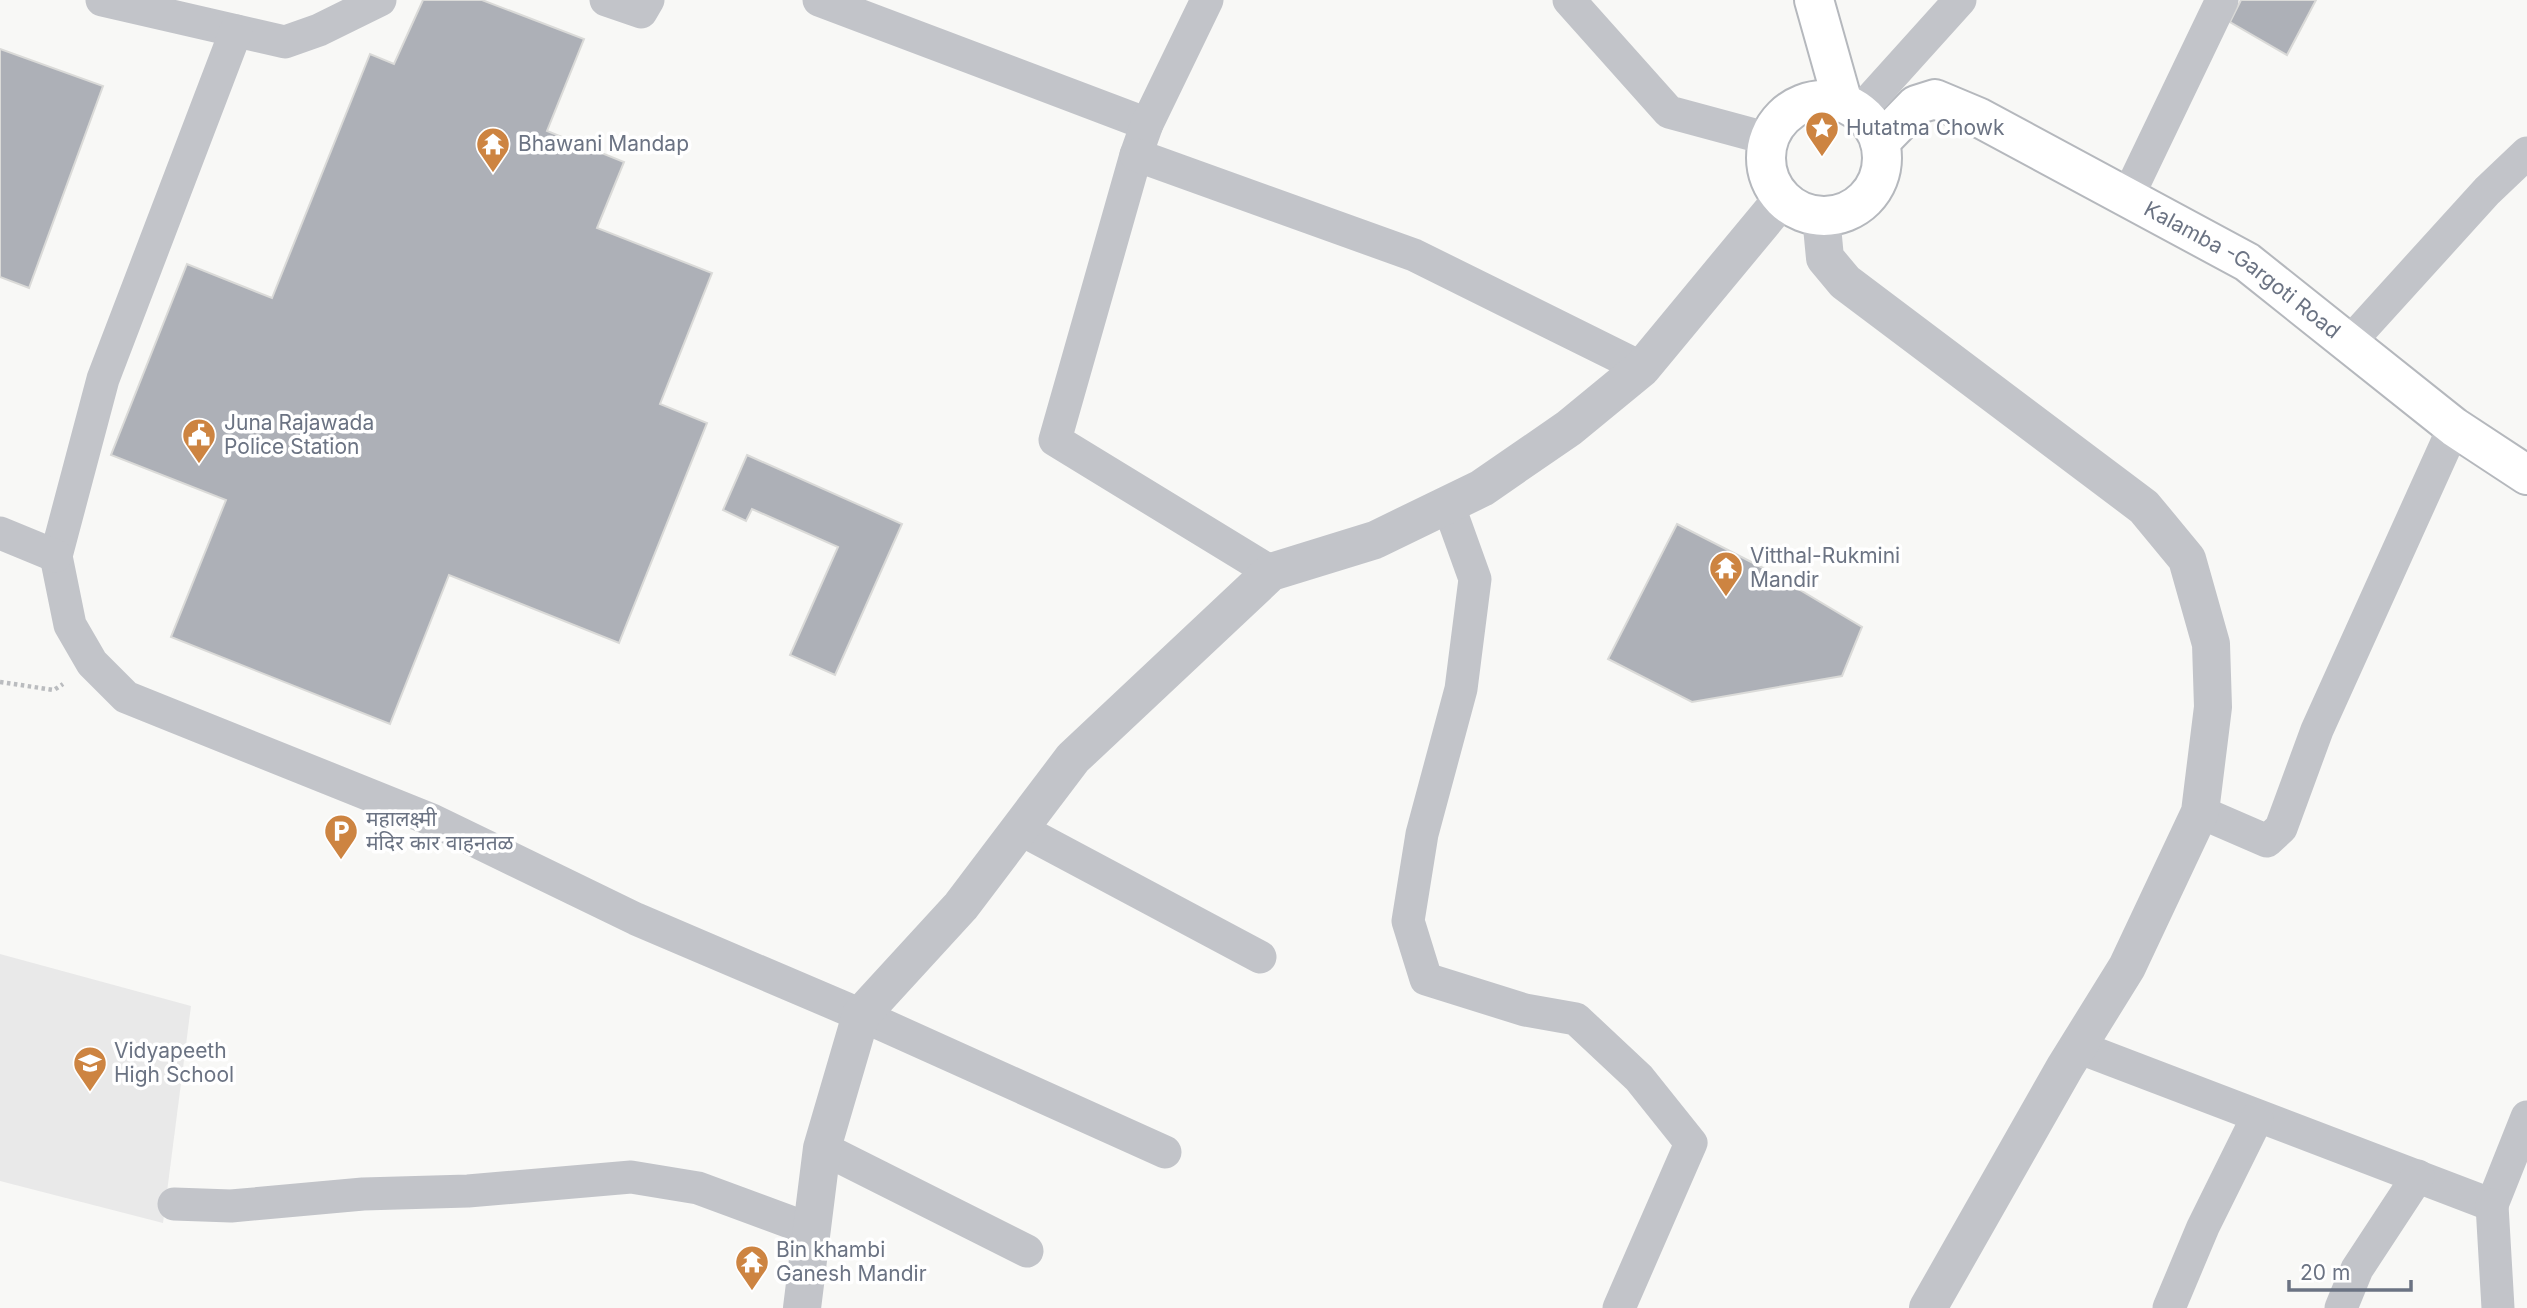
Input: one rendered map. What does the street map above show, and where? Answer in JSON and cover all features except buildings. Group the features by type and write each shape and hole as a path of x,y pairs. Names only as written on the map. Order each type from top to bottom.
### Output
{"main road":[{"path":"1814,0 1861,119 1882,160 1879,178 1869,194 1856,207 1840,214 1821,216 1800,211 1782,199 1768,171 1769,139 1781,120 1799,106 1821,100 1861,119"},
{"name":"Kalamba -Gargoti Road","path":"1861,119 1935,99 1978,117 2128,196 2247,262 2454,427 2527,475"}],"street":[{"path":"102,0 285,42 320,30 380,0"},
{"path":"606,0 641,12 648,0"},
{"path":"820,0 1147,124"},
{"path":"1207,0 1147,124 1136,155 1055,440 1271,572"},
{"path":"1569,0 1669,112 1769,139"},
{"path":"1861,119 1960,0"},
{"path":"2128,196 2222,0"},
{"path":"236,30 103,379 56,556 70,625 92,663 126,697 432,820 636,919 861,1015 1165,1152"},
{"path":"2348,343 2487,191 2527,153"},
{"path":"1136,155 1414,255 1642,368"},
{"path":"802,1308 822,1148 861,1015 961,906 1073,758 1271,572 1375,540 1482,488 1569,428 1642,368 1782,199"},
{"path":"1821,216 1825,258 1845,282 2144,507 2187,559 2211,644 2213,707 2200,812 2127,967 2078,1046 1928,1308"},
{"path":"2200,812 2267,841 2281,828 2328,706 2454,427"},
{"path":"1448,504 1475,579 1461,689 1422,834 1408,921 1426,979 1525,1010 1576,1019 1639,1078 1691,1143 1619,1308"},
{"path":"0,533 56,556"},
{"path":"1020,829 1260,957"},
{"path":"2078,1046 2257,1118 2492,1205"},
{"path":"2498,1308 2492,1205 2527,1117"},
{"path":"2169,1308 2203,1227 2257,1118"},
{"path":"822,1148 1027,1251"},
{"path":"2341,1308 2357,1269 2418,1176"},
{"path":"174,1204 231,1206 363,1194 468,1191 631,1177 698,1188 810,1229"}],"path":[{"path":"0,682 28,686"}],"shaded area":[{"name":"Vidyapeeth High School","path":"0,954 191,1006 163,1223 0,1181"}],"place":[{"name":"Hutatma Chowk","path":"1822,158"},
{"name":"Bhawani Mandap","path":"493,174"},
{"name":"Juna Rajawada Police Station","path":"199,465"},
{"name":"Vitthal-Rukmini Mandir","path":"1726,598"},
{"name":"महालक्ष्मी मंदिर कार वाहनतळ","path":"341,861"},
{"name":"Vidyapeeth High School","path":"90,1093"},
{"name":"Bin khambi Ganesh Mandir","path":"752,1292"}]}
